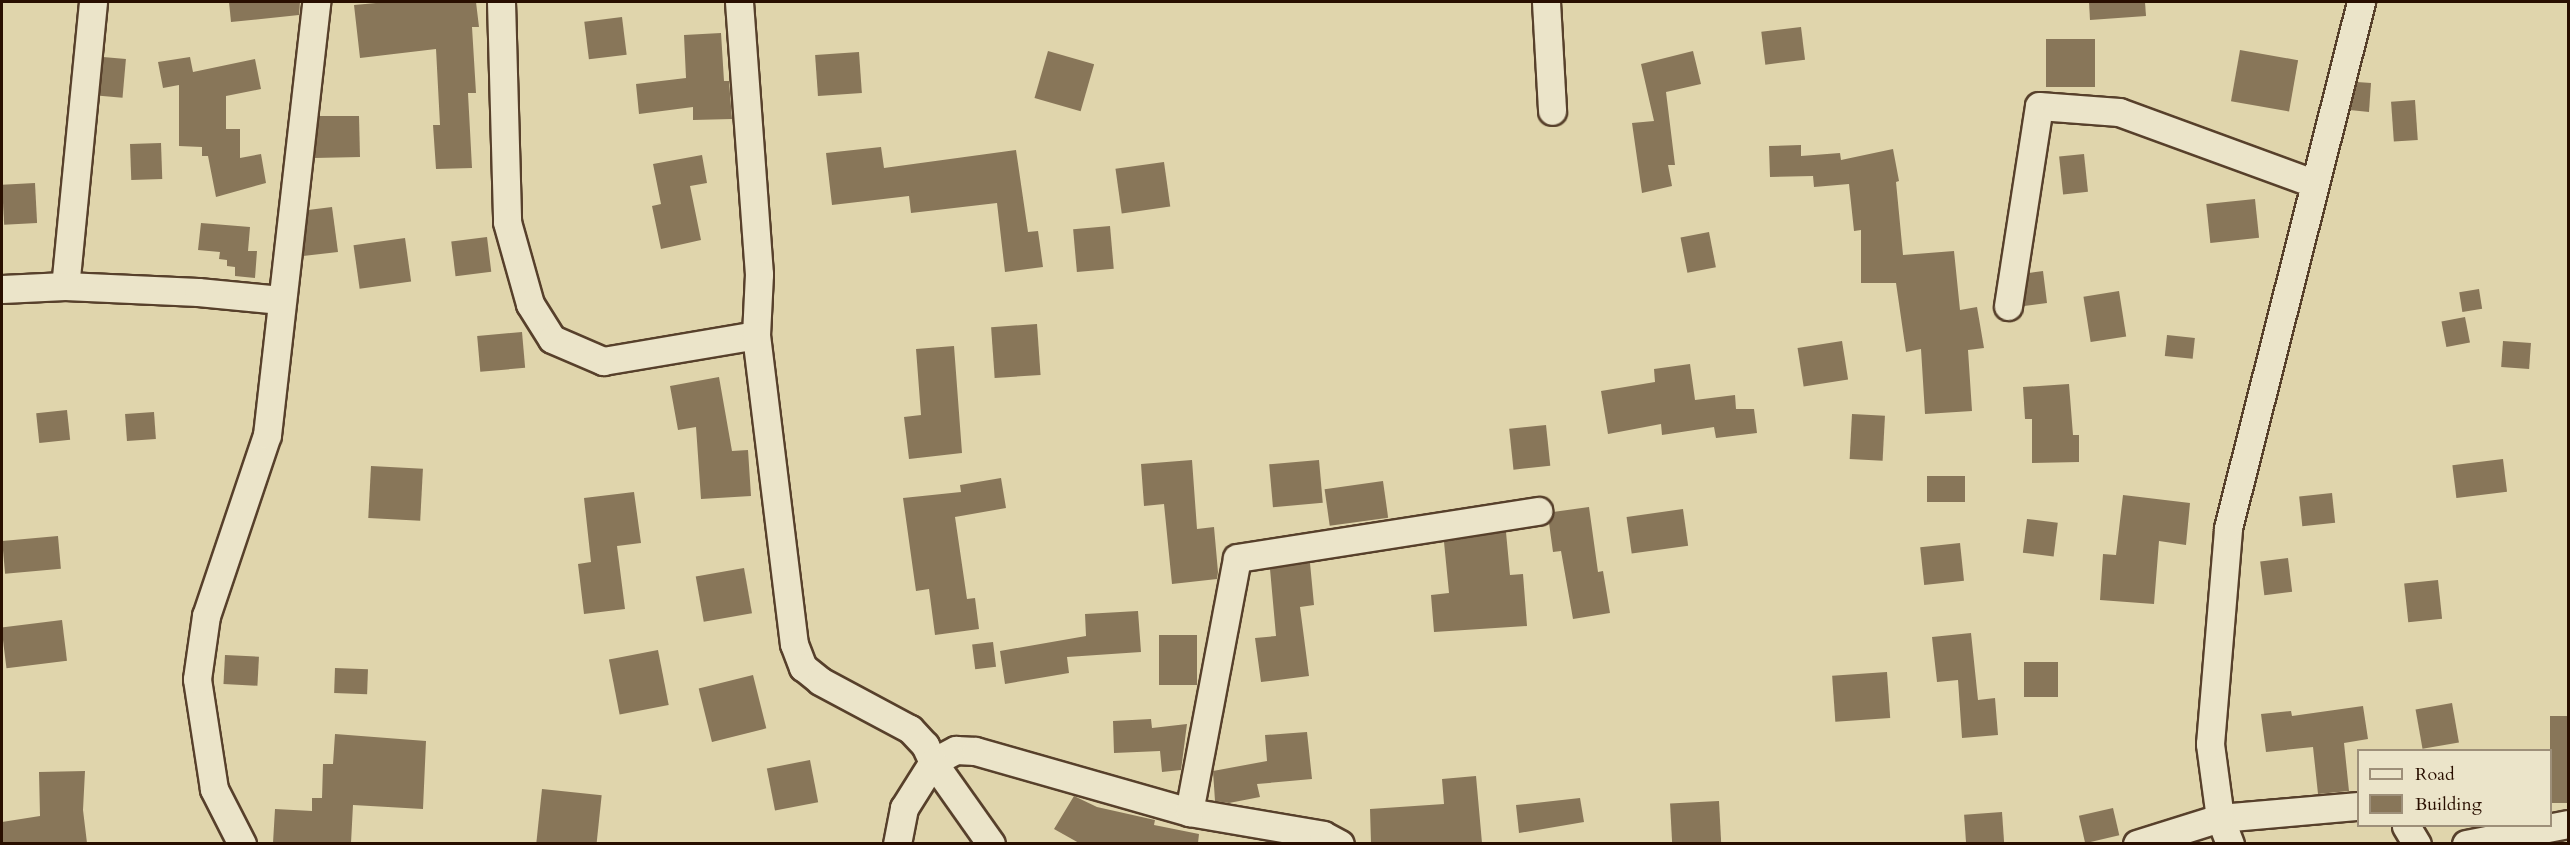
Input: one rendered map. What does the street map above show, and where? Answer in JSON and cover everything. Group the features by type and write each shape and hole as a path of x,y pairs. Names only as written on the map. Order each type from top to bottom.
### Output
{"street":[{"path":"65,286 93,2"},
{"path":"242,843 214,789 197,679 206,616 267,435 316,2"},
{"path":"501,2 507,222 530,304 552,339 603,361 756,335"},
{"path":"739,2 759,274 756,335 794,644 803,667 820,681 910,729 925,745 933,762 991,843"},
{"path":"1546,2 1552,111"},
{"path":"2230,843 2220,818 2210,744 2228,528 2313,183 2361,2"},
{"path":"2008,306 2039,106 2119,112 2313,183"},
{"path":"2,289 65,286 198,292 281,300"},
{"path":"1189,812 1237,558 1538,511"},
{"path":"897,843 904,808 933,762 956,750 975,751 1189,812 1323,835 1340,843"},
{"path":"2137,843 2220,818 2357,806"},
{"path":"2552,827 2568,824"},
{"path":"2407,827 2417,843"},
{"path":"2466,843 2552,827"}],"building":[{"path":"229,2 300,2 299,15 231,22"},
{"path":"387,2 476,2 479,27 472,27 476,93 468,93 472,168 436,169 433,125 440,125 436,49 360,58 354,5"},
{"path":"2089,2 2145,2 2146,16 2090,20"},
{"path":"622,17 627,55 589,59 584,22"},
{"path":"1801,27 1805,60 1765,65 1761,32"},
{"path":"721,33 724,81 729,81 732,119 693,120 693,107 639,114 636,84 686,78 684,35"},
{"path":"2046,39 2095,39 2095,87 2046,87"},
{"path":"2240,50 2298,60 2289,111 2231,101"},
{"path":"1048,51 1094,64 1081,111 1034,98"},
{"path":"1693,51 1701,84 1666,92 1675,165 1668,165 1672,186 1642,193 1632,123 1654,121 1641,64"},
{"path":"859,52 862,93 818,96 815,55"},
{"path":"103,57 126,59 123,98 100,96"},
{"path":"190,57 193,72 255,59 261,89 226,96 226,129 240,129 240,158 261,154 266,183 216,197 208,156 202,156 202,147 179,146 179,85 163,88 158,62"},
{"path":"2357,82 2371,83 2369,112 2350,110"},
{"path":"2415,100 2418,140 2394,142 2391,102"},
{"path":"319,116 359,116 360,157 314,158"},
{"path":"161,143 162,179 131,180 130,144"},
{"path":"1801,145 1801,156 1840,153 1841,160 1893,149 1899,181 1896,182 1903,255 1954,251 1960,310 1977,307 1984,348 1968,350 1972,411 1925,414 1921,349 1906,352 1896,283 1861,283 1861,230 1854,231 1849,184 1814,187 1813,176 1770,177 1769,146"},
{"path":"881,147 884,168 1016,150 1028,232 1038,231 1043,267 1005,272 997,203 911,213 909,196 832,205 826,153"},
{"path":"2084,154 2088,192 2063,194 2059,157"},
{"path":"702,155 707,183 690,186 701,240 661,249 652,206 661,204 653,164"},
{"path":"1164,162 1170,207 1122,213 1115,169"},
{"path":"35,183 37,223 4,225 2,185"},
{"path":"2255,199 2259,238 2210,243 2206,204"},
{"path":"332,207 338,252 303,256 308,210"},
{"path":"201,223 250,227 248,251 257,251 255,278 235,276 235,267 227,266 227,260 219,259 220,252 198,250"},
{"path":"1110,226 1114,269 1077,272 1073,229"},
{"path":"1709,232 1716,267 1687,273 1681,238"},
{"path":"487,237 491,272 456,276 451,241"},
{"path":"405,238 411,282 360,289 354,245"},
{"path":"2043,271 2047,303 2024,306 2029,273"},
{"path":"2479,289 2482,309 2462,312 2459,292"},
{"path":"2119,291 2126,336 2091,342 2083,297"},
{"path":"2465,317 2470,343 2446,347 2441,322"},
{"path":"1037,324 1041,375 995,378 991,327"},
{"path":"522,332 525,368 480,372 477,336"},
{"path":"2167,335 2195,338 2193,359 2165,356"},
{"path":"1842,341 1848,380 1804,387 1798,348"},
{"path":"2503,341 2531,343 2529,369 2501,367"},
{"path":"954,346 962,453 909,459 904,417 921,415 916,349"},
{"path":"1690,364 1695,400 1735,395 1736,409 1754,409 1757,433 1716,438 1714,427 1662,435 1661,424 1608,434 1601,391 1655,382 1654,369"},
{"path":"719,377 732,451 748,450 751,496 701,499 696,427 678,430 670,386"},
{"path":"2069,384 2073,435 2079,435 2079,462 2032,463 2032,419 2025,419 2023,387"},
{"path":"67,410 70,440 39,443 36,413"},
{"path":"154,412 156,439 127,441 125,414"},
{"path":"1852,414 1885,416 1883,461 1850,459"},
{"path":"1546,425 1550,466 1513,470 1509,429"},
{"path":"2503,459 2507,492 2456,498 2452,465"},
{"path":"1192,460 1197,529 1214,527 1217,579 1172,584 1164,504 1144,506 1141,464"},
{"path":"1319,460 1323,503 1273,507 1269,464"},
{"path":"371,466 423,469 420,521 368,518"},
{"path":"1927,476 1965,476 1965,502 1927,502"},
{"path":"1001,478 1006,508 955,517 967,599 975,598 979,629 935,635 929,589 916,591 903,498 961,492 960,485"},
{"path":"1383,481 1388,518 1330,526 1325,489"},
{"path":"634,492 641,543 617,546 625,609 584,614 578,564 591,562 584,498"},
{"path":"2332,493 2335,523 2302,526 2299,496"},
{"path":"2123,495 2190,503 2186,545 2159,541 2154,604 2100,600 2103,554 2116,555"},
{"path":"1589,507 1598,572 1603,571 1610,613 1573,619 1561,551 1553,552 1549,523 1553,512"},
{"path":"1683,509 1688,546 1632,554 1627,517"},
{"path":"2027,519 2058,523 2054,557 2023,553"},
{"path":"1506,532 1510,575 1523,574 1527,626 1434,632 1431,595 1449,593 1444,542"},
{"path":"58,536 61,569 5,574 2,541"},
{"path":"1960,543 1964,581 1924,585 1920,547"},
{"path":"2288,558 2292,592 2264,595 2260,561"},
{"path":"1310,563 1314,605 1300,607 1309,676 1261,682 1255,638 1276,636 1270,569"},
{"path":"744,568 752,613 704,622 696,577"},
{"path":"2438,580 2442,619 2408,622 2404,584"},
{"path":"1138,611 1141,652 1067,657 1069,673 1005,684 1000,651 1086,636 1085,614"},
{"path":"62,620 67,661 6,668 2,627"},
{"path":"1971,633 1978,700 1995,698 1998,735 1962,738 1958,680 1937,682 1932,637"},
{"path":"1159,635 1197,635 1197,685 1159,685"},
{"path":"993,642 996,667 975,669 972,645"},
{"path":"658,650 669,705 620,715 609,660"},
{"path":"225,655 259,657 257,686 223,684"},
{"path":"2024,662 2058,662 2058,697 2024,697"},
{"path":"335,668 368,669 367,694 334,693"},
{"path":"1887,672 1890,718 1835,722 1832,676"},
{"path":"753,675 766,728 712,742 699,689"},
{"path":"2452,703 2459,742 2423,749 2416,709"},
{"path":"2363,706 2368,739 2344,743 2349,791 2318,794 2313,747 2266,752 2261,714 2291,711 2292,716"},
{"path":"2550,716 2568,716 2568,803 2552,803"},
{"path":"1151,719 1152,728 1187,724 1181,770 1162,772 1160,751 1114,753 1113,721"},
{"path":"1307,732 1312,779 1257,784 1260,797 1229,803 1215,801 1213,771 1267,761 1265,735"},
{"path":"335,734 426,741 423,809 353,805 351,843 273,843 275,809 312,811 312,798 322,798 323,764 333,764"},
{"path":"810,760 818,802 775,811 767,768"},
{"path":"85,771 83,810 87,843 2,843 2,822 40,816 39,772"},
{"path":"1476,776 1482,843 1371,843 1370,809 1444,804 1442,779"},
{"path":"542,789 602,795 597,844 536,843"},
{"path":"1074,796 1097,807 1155,820 1154,825 1199,834 1198,843 1079,843 1054,829"},
{"path":"1580,798 1584,822 1519,833 1516,805"},
{"path":"1719,801 1721,843 1672,844 1670,804"},
{"path":"2113,808 2119,835 2085,843 2079,816"},
{"path":"2002,812 2004,843 1966,844 1964,815"}]}
